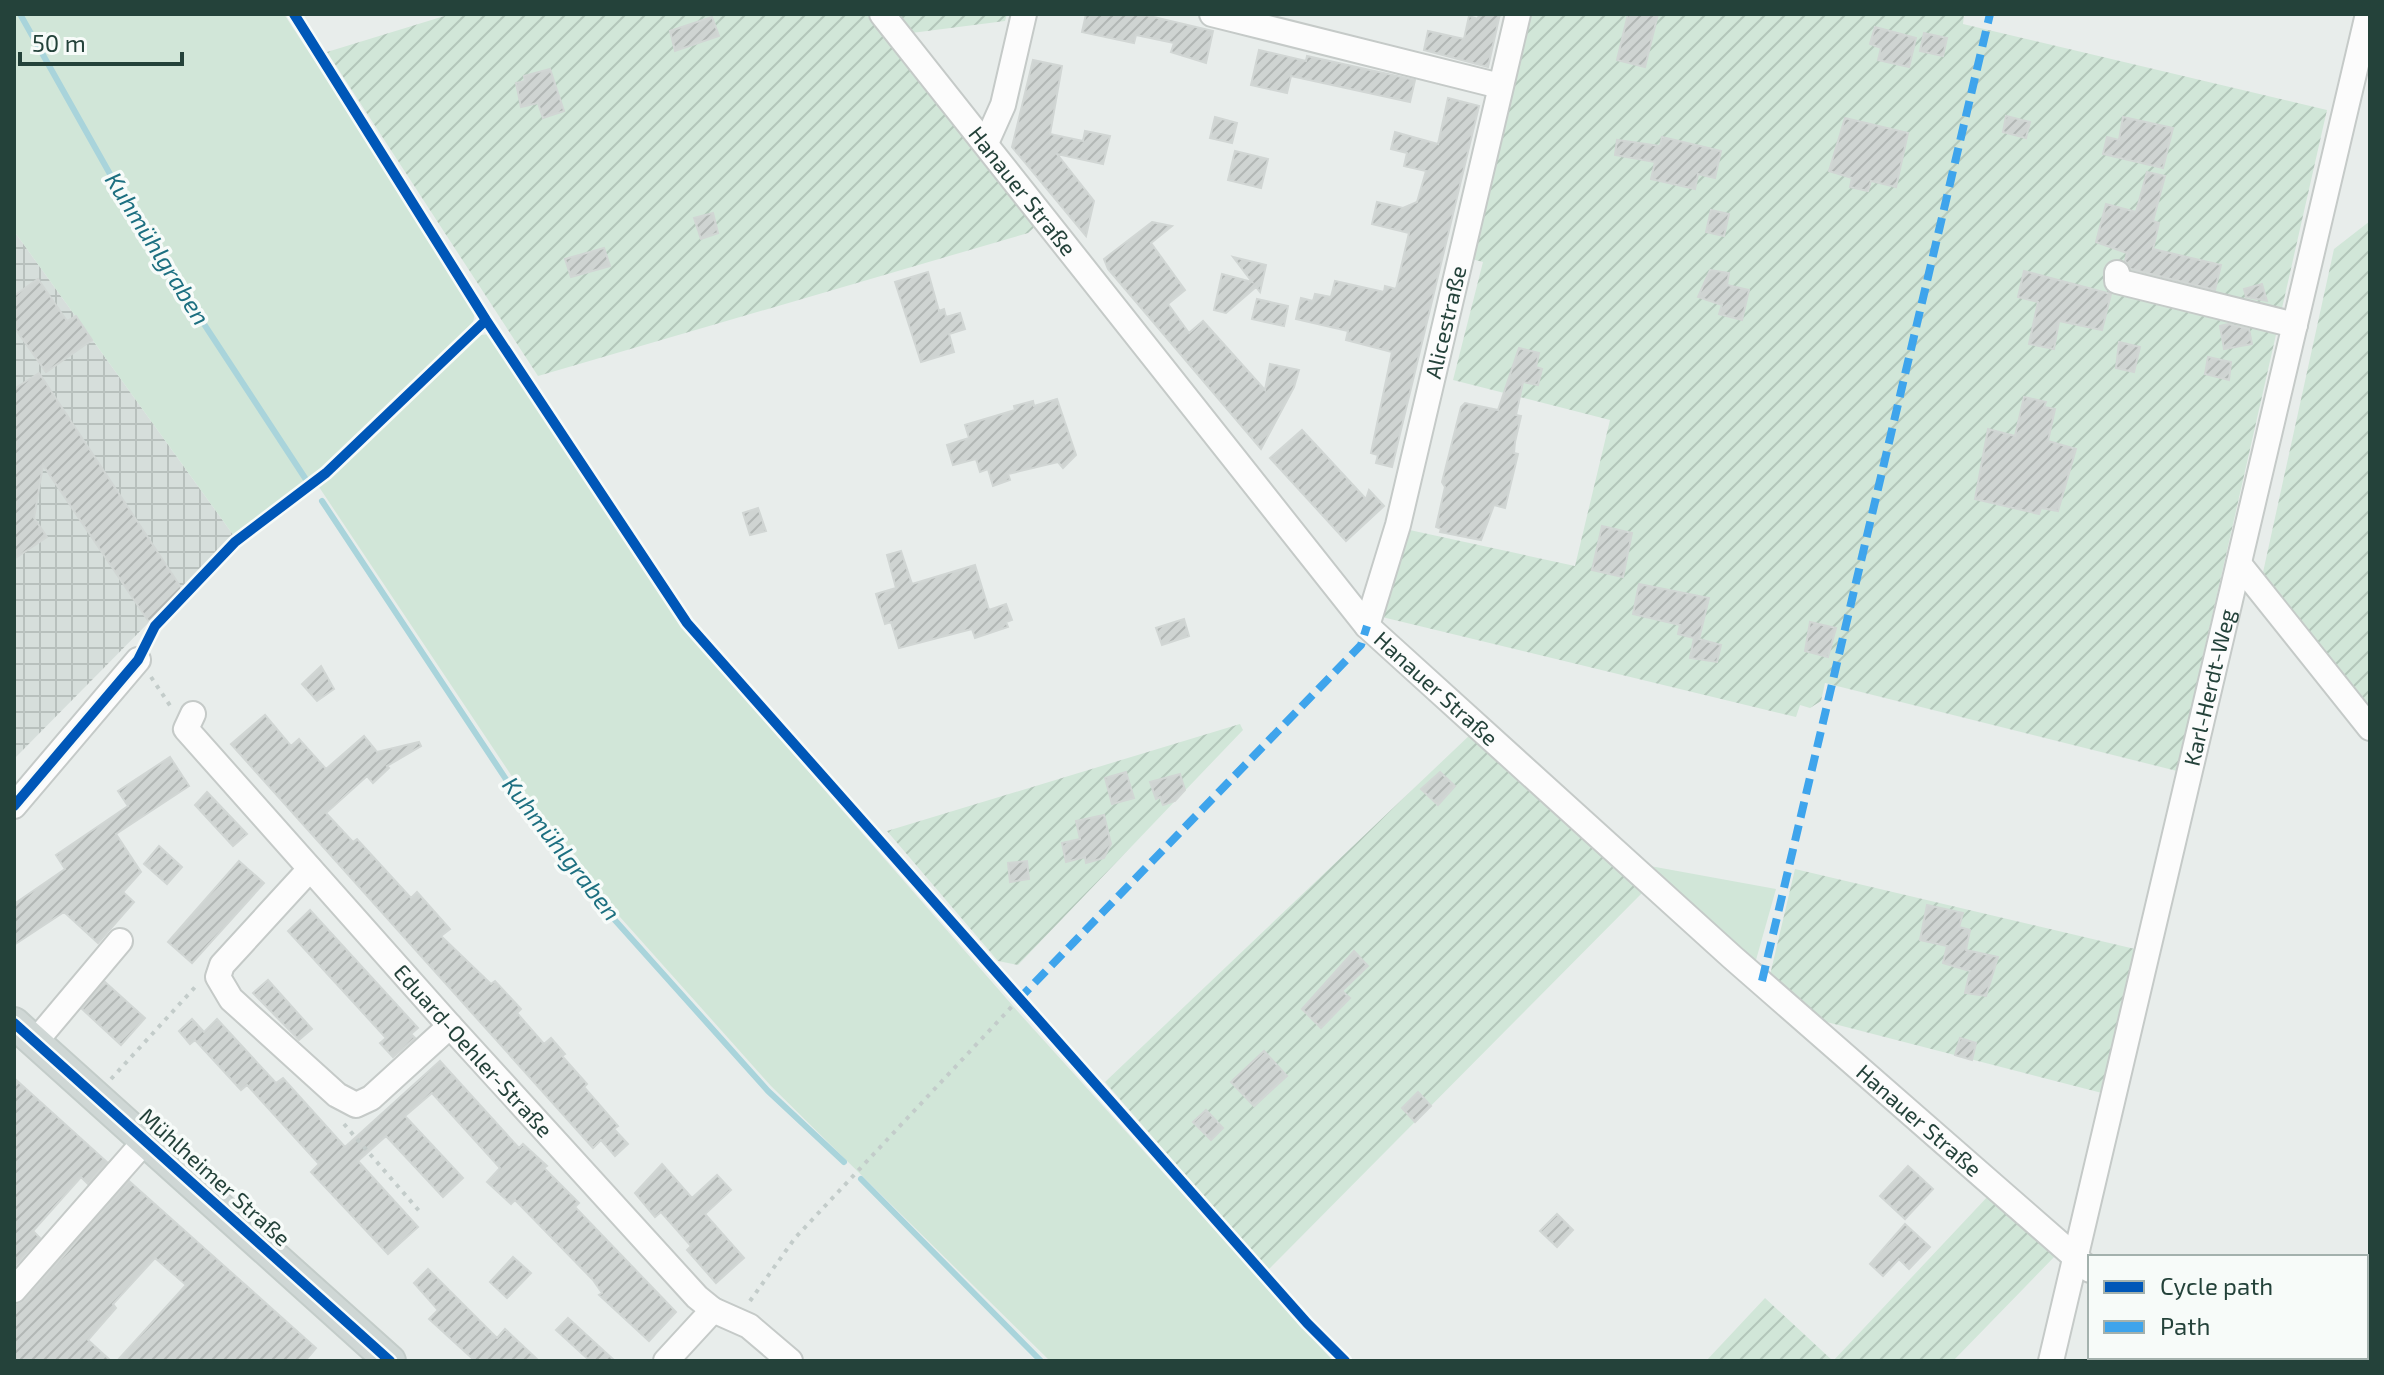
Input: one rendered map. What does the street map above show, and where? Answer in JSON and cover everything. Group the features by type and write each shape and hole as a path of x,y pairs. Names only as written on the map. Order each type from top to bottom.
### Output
{"main road":[{"name":"Mühlheimer Straße","path":"24,1033 390,1361"}],"street":[{"name":"Hanauer Straße","path":"882,14 1367,626 1720,947 2083,1264"},
{"path":"986,143 1003,105 1024,14"},
{"path":"1212,14 1500,86"},
{"name":"Alicestraße","path":"1367,626 1398,525 1518,14"},
{"name":"Karl-Herdt-Weg","path":"2051,1361 2083,1264 2239,564 2369,14"},
{"path":"2117,273 2117,281 2295,325"},
{"path":"2239,564 2370,728"},
{"path":"14,806 138,660"},
{"name":"Eduard-Oehler-Straße","path":"193,714 186,729 697,1297 713,1310 738,1320 790,1361"},
{"path":"310,869 222,965 218,977 231,999 337,1095 356,1105 371,1098 450,1026"},
{"path":"24,1033 120,941"},
{"path":"14,1290 145,1141"},
{"path":"666,1361 713,1310"}],"path":[{"path":"169,704 138,660 155,626 235,542 326,473"},
{"path":"95,1096 193,986 218,977"},
{"path":"738,1320 795,1238 1018,1000"},
{"path":"356,1105 343,1124 421,1213"}],"shaded area":[{"path":"14,231 234,536 14,759"}],"green space":[{"path":"14,14 284,14 476,309 473,322 325,471 234,536 14,231"},
{"path":"451,14 1007,14 1005,21 896,35 1039,223 1028,233 538,376 327,52"},
{"path":"1527,14 1964,14 1963,24 2327,110 2177,771 1825,683 1821,701 1810,708 1800,705 1796,717 1382,617 1405,529 1575,566 1610,420 1453,380 1483,262 1468,258"},
{"path":"2370,221 2370,714 2262,577 2334,249"},
{"path":"489,334 684,629 1020,1014 1333,1361 1050,1361 771,1086 603,898 531,805 319,487 474,336"},
{"path":"1240,724 1243,730 1018,965 998,961 887,831"},
{"path":"1473,732 1644,891 1268,1270 1105,1082"},
{"path":"1639,864 1776,889 1756,960 1744,956"},
{"path":"1795,869 2135,949 2102,1093 1815,1019 1770,975"},
{"path":"1990,1194 2057,1254 1953,1361 1833,1361"},
{"path":"2370,1253 2370,1361 2308,1361 2368,1359"},
{"path":"1765,1298 1833,1361 1706,1361"}],"building":[{"path":"1086,14 1141,14 1213,31 1206,63 1171,52 1174,43 1136,35 1134,43 1082,32"},
{"path":"1479,14 1500,14 1488,67 1424,50 1428,31 1464,39 1469,16 1478,19"},
{"path":"1628,14 1658,14 1645,67 1617,60"},
{"path":"712,17 719,36 675,51 670,31"},
{"path":"1875,27 1916,38 1909,67 1878,60 1881,48 1870,44"},
{"path":"1924,33 1947,38 1943,56 1920,51"},
{"path":"1259,50 1306,61 1307,56 1415,80 1410,102 1291,76 1287,93 1251,85"},
{"path":"1033,60 1062,66 1050,134 1083,141 1085,131 1110,136 1103,164 1057,154 1094,201 1086,236 1012,147"},
{"path":"550,69 564,111 543,118 538,103 521,107 516,83 525,81 524,76"},
{"path":"1448,98 1479,106 1392,467 1376,463 1378,455 1371,453 1392,352 1346,340 1348,331 1296,319 1301,298 1313,301 1315,294 1331,297 1335,281 1384,292 1385,286 1396,289 1409,233 1372,224 1377,202 1403,208 1417,202 1426,171 1404,166 1407,153 1391,149 1395,132 1438,144"},
{"path":"2006,116 2030,122 2026,138 2003,132"},
{"path":"1215,117 1237,123 1232,143 1210,138"},
{"path":"2123,117 2173,128 2163,168 2103,154 2107,137 2119,140"},
{"path":"1845,118 1908,133 1896,187 1871,181 1868,191 1850,187 1852,178 1829,171"},
{"path":"1662,137 1721,151 1715,178 1698,174 1695,189 1651,179 1655,162 1615,155 1617,140 1660,146"},
{"path":"1235,151 1268,159 1261,188 1228,180"},
{"path":"2147,172 2165,176 2153,221 2159,223 2153,249 2221,265 2215,290 2131,269 2125,261 2127,253 2096,242 2106,204 2136,212"},
{"path":"1711,210 1729,214 1724,236 1706,232"},
{"path":"713,213 718,233 701,239 694,218"},
{"path":"1152,222 1172,226 1151,243 1185,290 1168,304 1189,333 1203,321 1265,390 1270,364 1299,370 1294,387 1261,449 1108,269 1104,259"},
{"path":"604,248 610,266 571,277 565,259"},
{"path":"1233,257 1266,265 1260,292 1256,287 1226,313 1214,310 1222,274 1252,282"},
{"path":"1710,270 1729,273 1727,285 1749,290 1742,320 1719,314 1722,305 1698,297"},
{"path":"2024,271 2111,294 2102,330 2059,321 2054,349 2029,344 2038,302 2018,297"},
{"path":"928,272 939,311 944,309 946,317 960,313 965,329 949,334 954,352 921,362 895,282"},
{"path":"38,279 67,321 76,316 92,340 46,372 14,327 14,296"},
{"path":"2262,284 2267,301 2246,297 2244,289"},
{"path":"1257,299 1288,306 1284,326 1252,319"},
{"path":"2228,324 2249,329 2252,344 2224,349 2220,326"},
{"path":"2119,342 2140,347 2134,372 2116,368"},
{"path":"1519,348 1539,353 1536,367 1542,369 1538,385 1523,382 1516,415 1521,416 1514,453 1518,454 1505,508 1494,505 1481,540 1440,532 1441,529 1436,527 1445,487 1442,482 1461,407 1465,403 1498,410"},
{"path":"2208,357 2231,362 2229,380 2205,374"},
{"path":"39,373 182,589 149,622 43,465 34,518 47,537 14,559 14,389"},
{"path":"2024,397 2046,402 2044,407 2055,409 2048,441 2076,449 2058,511 2041,508 2039,514 1975,499 1988,429 2015,436"},
{"path":"1057,399 1076,455 1063,468 1058,462 1008,474 1010,480 993,486 988,469 980,472 976,459 953,465 947,445 969,438 965,425 1015,410 1014,406 1033,401 1034,406"},
{"path":"1302,430 1366,499 1369,490 1384,506 1346,541 1270,458"},
{"path":"758,508 766,531 750,535 743,513"},
{"path":"1602,526 1632,533 1623,577 1592,570"},
{"path":"901,551 912,584 975,565 989,610 1006,604 1012,620 1006,622 1008,627 975,638 972,629 899,648 891,622 885,624 876,594 896,588 887,555"},
{"path":"1639,584 1709,598 1699,639 1721,645 1717,662 1690,658 1694,638 1678,634 1680,625 1633,614"},
{"path":"1184,619 1189,636 1162,645 1156,628"},
{"path":"1810,622 1836,628 1828,657 1805,651"},
{"path":"321,666 334,689 317,701 302,684"},
{"path":"265,715 291,746 299,739 326,769 364,736 377,752 419,742 421,746 387,766 389,768 373,783 367,776 326,813 353,842 357,839 411,898 417,892 450,929 441,936 491,984 495,981 521,1009 517,1013 544,1044 551,1038 565,1054 562,1056 587,1084 584,1087 618,1126 614,1129 628,1144 615,1156 601,1140 593,1148 231,744"},
{"path":"170,757 189,786 116,834 141,872 123,892 134,902 98,943 64,912 14,945 14,904 65,869 56,855 128,806 118,791"},
{"path":"1126,772 1134,798 1112,804 1105,778"},
{"path":"1440,772 1455,786 1438,805 1421,789"},
{"path":"1180,774 1185,790 1175,801 1163,805 1160,797 1156,799 1150,782"},
{"path":"207,792 247,834 233,846 195,805"},
{"path":"1104,815 1111,844 1104,858 1086,863 1085,857 1066,862 1062,843 1080,839 1076,821"},
{"path":"159,846 182,867 167,884 144,864"},
{"path":"239,861 264,883 192,963 168,942"},
{"path":"1027,861 1029,879 1010,882 1008,863"},
{"path":"1927,905 1963,913 1959,927 1970,930 1966,950 1998,957 1986,996 1965,993 1970,971 1943,963 1947,946 1920,940"},
{"path":"310,910 418,1028 411,1034 415,1038 393,1057 380,1043 386,1038 288,931"},
{"path":"1354,951 1368,966 1342,991 1350,998 1321,1028 1302,1009"},
{"path":"268,980 312,1029 299,1040 253,993"},
{"path":"105,982 145,1018 121,1045 82,1009"},
{"path":"192,1019 204,1032 217,1019 276,1083 283,1078 345,1147 440,1061 519,1148 523,1144 547,1166 544,1168 579,1203 575,1207 676,1312 649,1341 599,1295 602,1293 593,1280 515,1200 511,1204 487,1182 500,1168 432,1093 405,1116 463,1178 443,1197 386,1136 358,1161 418,1227 388,1254 311,1172 319,1164 247,1085 241,1090 195,1040 190,1044 179,1031"},
{"path":"1960,1038 1976,1043 1972,1060 1955,1055"},
{"path":"1264,1051 1287,1076 1254,1106 1231,1082"},
{"path":"14,1078 107,1162 88,1184 81,1177 33,1231 40,1238 14,1267"},
{"path":"1418,1092 1431,1106 1415,1122 1402,1108"},
{"path":"1206,1110 1223,1128 1211,1140 1193,1122"},
{"path":"662,1164 692,1198 717,1175 731,1190 705,1214 744,1258 716,1283 687,1250 691,1246 661,1212 655,1217 635,1193"},
{"path":"1908,1166 1933,1189 1905,1219 1880,1196"},
{"path":"129,1181 316,1348 305,1361 117,1361 186,1285 155,1258 113,1304 116,1308 88,1340 111,1361 14,1361 14,1305 25,1300"},
{"path":"1557,1214 1573,1230 1557,1247 1540,1231"},
{"path":"1905,1224 1930,1247 1909,1269 1899,1259 1883,1276 1870,1264"},
{"path":"513,1257 531,1273 507,1298 490,1282"},
{"path":"428,1269 497,1338 505,1329 539,1361 475,1361 429,1319 438,1310 414,1283"},
{"path":"568,1318 615,1361 590,1361 556,1330"}],"waterway":[{"name":"Kuhmühlgraben","path":"20,14 137,222 305,478"},
{"name":"Kuhmühlgraben","path":"322,501 525,808 596,899 768,1091 844,1162"},
{"name":"Kuhmühlgraben","path":"861,1179 1041,1361"}],"marked path":[{"path":"1762,981 1990,14"},
{"path":"1018,1000 1361,645 1367,626"}],"cycle path":[{"path":"294,14 486,320 687,623 1307,1323 1345,1361"},
{"path":"14,806 138,660 155,626 235,542 326,473 486,320"},
{"path":"14,1023 390,1361"}]}
